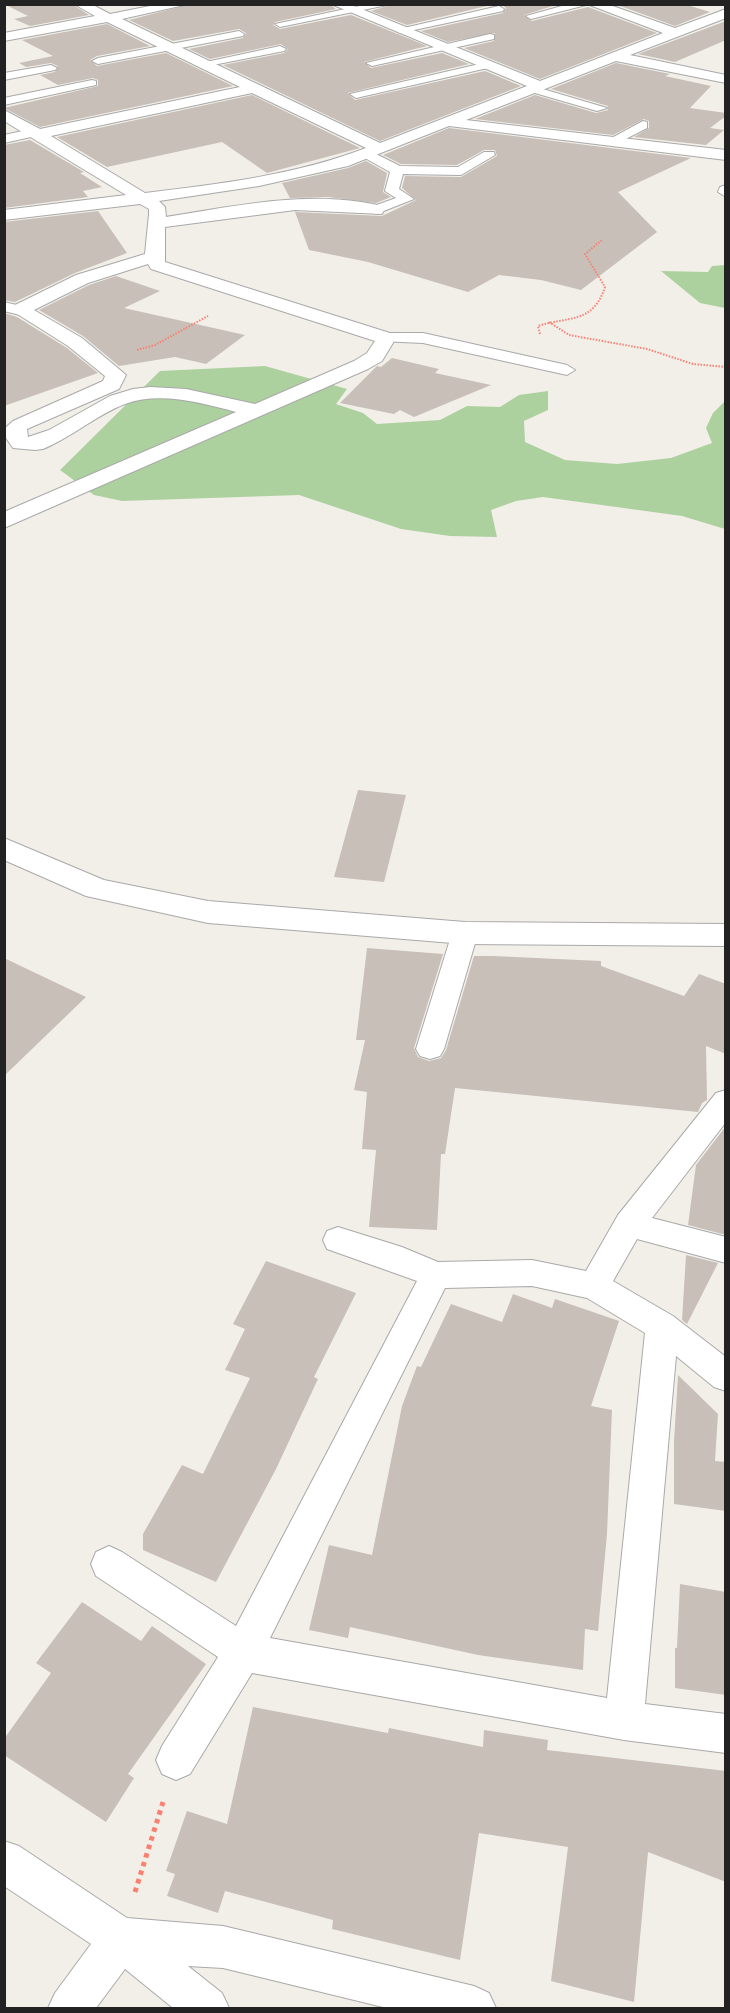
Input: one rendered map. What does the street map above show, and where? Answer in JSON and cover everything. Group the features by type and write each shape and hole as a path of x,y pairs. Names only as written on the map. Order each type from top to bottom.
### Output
{"street":[{"path":"80,4 255,88 374,152"},
{"path":"337,4 352,15 374,20 398,36 418,37 488,65 536,88"},
{"path":"594,4 676,33"},
{"path":"4,37 174,5"},
{"path":"4,215 294,176 374,152 726,13"},
{"path":"617,57 726,79"},
{"path":"38,133 255,88"},
{"path":"4,114 157,207 159,223 153,257 157,265 166,270 386,338 375,357 361,365 4,521"},
{"path":"448,123 726,156"},
{"path":"159,223 278,204 334,205 376,210"},
{"path":"13,308 82,279 153,257"},
{"path":"13,308 102,361 116,375 112,385 15,429 15,435 21,443 35,444 47,440 118,400 150,393 187,395 255,410"},
{"path":"4,848 97,889 208,912 465,933 726,935"}],"lane":[{"path":"280,24 352,15 387,4"},
{"path":"531,16 585,4"},
{"path":"398,36 476,11 500,9"},
{"path":"105,58 239,34"},
{"path":"372,63 490,37"},
{"path":"203,64 280,49"},
{"path":"356,94 488,65"},
{"path":"4,77 51,68"},
{"path":"4,102 92,83"},
{"path":"536,88 601,108"},
{"path":"612,141 643,125"},
{"path":"4,139 38,133"},
{"path":"374,152 397,170 461,171 489,155"},
{"path":"376,210 407,199 392,191 397,170"},
{"path":"386,338 423,338 567,370"},
{"path":"430,1049 465,933"},
{"path":"594,1286 629,1224 726,1101"},
{"path":"629,1224 726,1250"},
{"path":"338,1240 402,1260 436,1275 532,1273 594,1286 662,1326 726,1377"},
{"path":"176,1760 243,1652 436,1275"},
{"path":"624,1721 662,1326"},
{"path":"110,1564 243,1652 624,1721 726,1734"},
{"path":"4,1861 121,1939 207,2008"},
{"path":"70,2008 121,1939"},
{"path":"121,1939 224,1947 474,2008"}],"path":[{"path":"567,370 575,367 540,333 538,326 548,322 585,317 601,303 605,287 585,254 602,240"},
{"path":"102,361 155,345 196,324 242,293"},
{"path":"548,322 569,335 647,349 693,364 726,368"},
{"path":"121,1939 176,1760"}],"green space":[{"path":"725,265 725,308 700,303 661,271 708,272 712,266"},
{"path":"265,366 347,389 336,404 363,413 377,424 440,420 467,406 500,407 519,395 548,391 548,410 524,421 525,442 565,460 617,464 671,458 712,443 706,428 713,413 725,401 725,529 682,516 543,497 516,501 491,510 497,537 450,536 401,529 299,495 122,501 94,495 60,470 160,371"}],"building":[{"path":"4,4 72,4 89,15 30,26 14,19 28,16"},
{"path":"191,4 329,4 336,9 275,22 273,25 280,29 351,15 427,46 364,62 371,68 442,53 469,64 348,93 355,100 485,71 521,86 380,141 223,65 284,53 288,49 281,44 210,59 189,49 243,38 246,33 239,29 173,41 129,20"},
{"path":"394,4 495,4 407,25 371,11"},
{"path":"501,4 559,4 524,15 532,21 588,7 657,33 540,79 464,48 494,41 495,33 448,42 421,31 503,13 506,8"},
{"path":"615,4 684,4 710,12 675,26"},
{"path":"726,21 726,40 675,62 638,54"},
{"path":"107,24 150,46 97,56 90,60 97,66 166,53 233,86 40,127 4,108 98,86 98,80 93,78 58,85 40,75 55,72 58,66 51,63 26,67 19,63 53,56 22,40"},
{"path":"616,63 670,74 665,76 711,86 690,108 726,113 726,116 710,128 724,130 706,145 634,137 649,128 649,121 644,119 613,135 475,119 535,95 596,113 608,110 608,106 551,89"},
{"path":"252,95 360,148 267,173 222,142 107,167 57,137"},
{"path":"449,128 691,158 618,192 657,232 581,290 541,280 499,275 468,292 368,262 309,250 295,212 382,216 416,200 402,188 405,176 461,177 497,156 495,150 484,150 457,165 401,164 383,155"},
{"path":"30,140 84,172 80,173 102,187 83,191 88,197 4,208 4,145"},
{"path":"366,161 387,173 383,192 391,197 376,203 328,197 290,198 282,183 348,168"},
{"path":"98,211 127,253 75,273 15,302 4,300 4,222"},
{"path":"116,276 160,291 124,308 245,335 206,364 175,357 119,366 83,336 39,310 89,285"},
{"path":"4,313 17,317 67,348 98,373 4,406"},
{"path":"392,358 439,369 435,373 491,385 414,417 400,410 394,414 340,403 377,366 381,367"},
{"path":"358,790 406,795 384,882 334,877"},
{"path":"367,948 443,954 414,1048 418,1057 429,1061 441,1058 446,1050 474,956 601,961 601,966 684,996 699,974 726,984 726,1054 706,1046 707,1100 702,1103 698,1112 455,1088 445,1154 441,1154 437,1230 369,1227 376,1150 362,1149 367,1092 354,1090 365,1040 356,1040"},
{"path":"4,958 86,997 4,1076"},
{"path":"726,1126 726,1235 688,1225 696,1165"},
{"path":"686,1255 718,1263 687,1324 682,1320"},
{"path":"266,1261 356,1293 314,1377 318,1379 276,1469 216,1582 143,1550 143,1534 182,1465 203,1474 250,1378 225,1370 245,1329 233,1324"},
{"path":"513,1294 552,1308 555,1299 619,1321 591,1406 612,1410 607,1534 598,1631 585,1629 583,1670 478,1655 350,1627 348,1638 309,1630 329,1545 372,1555 402,1406 417,1366 421,1367 451,1304 502,1322"},
{"path":"678,1375 718,1414 715,1461 726,1462 726,1511 674,1504 674,1441"},
{"path":"680,1584 726,1592 726,1695 675,1688 675,1648 677,1648"},
{"path":"82,1602 141,1641 152,1626 206,1664 128,1774 134,1778 106,1822 4,1755 4,1739 51,1673 36,1663"},
{"path":"253,1707 388,1733 389,1728 483,1747 484,1730 548,1740 547,1750 726,1771 726,1882 648,1852 634,2002 551,1981 568,1847 479,1833 460,1960 332,1929 333,1920 225,1891 218,1913 167,1896 175,1874 166,1871 187,1811 227,1824"}]}
